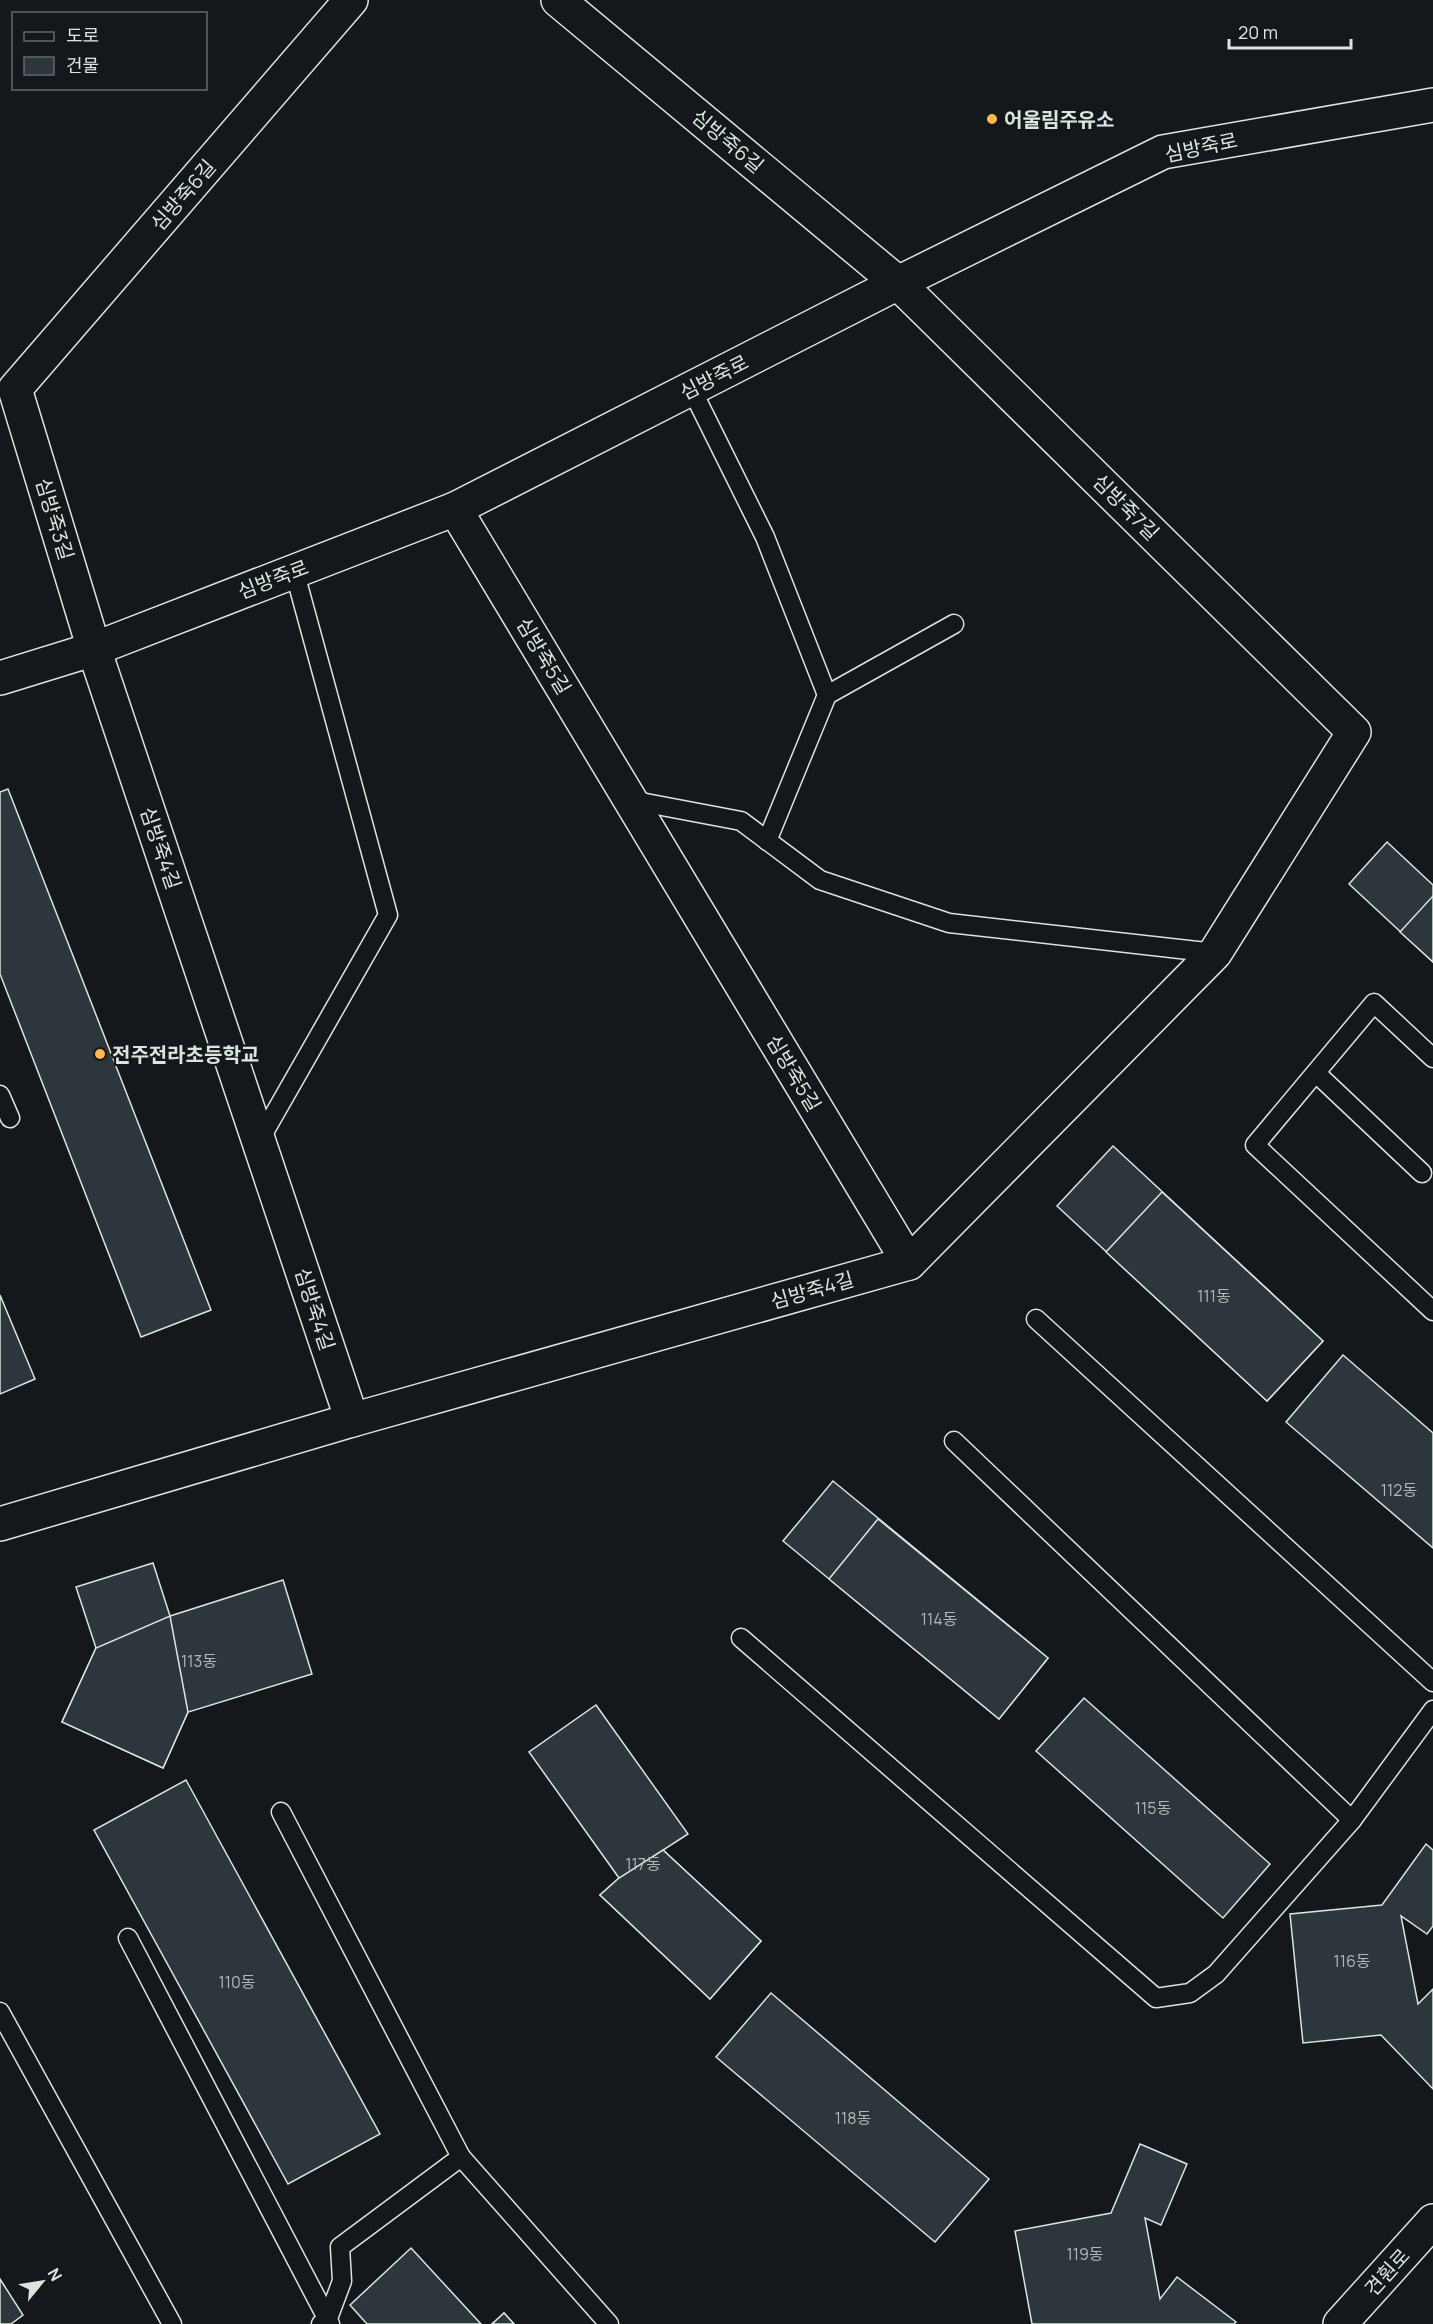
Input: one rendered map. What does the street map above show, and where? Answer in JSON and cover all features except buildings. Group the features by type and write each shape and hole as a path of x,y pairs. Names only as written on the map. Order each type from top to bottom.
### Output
{"street":[{"name":"심방죽6길","path":"15,389 351,0"},
{"name":"심방죽6길","path":"558,0 898,283"},
{"name":"심방죽로","path":"0,678 94,649 455,509 898,283 1163,152 1433,105"},
{"name":"심방죽7길","path":"898,283 1354,732 1215,952"},
{"name":"심방죽3길","path":"15,389 94,649"},
{"name":"심방죽5길","path":"455,509 909,1263"},
{"name":"심방죽4길","path":"94,649 352,1420 909,1263"},
{"path":"909,1263 1215,952"},
{"path":"0,1524 352,1420"},
{"name":"견훤로","path":"1340,2324 1433,2221"}],"lane":[{"path":"692,388 765,537 827,695"},
{"path":"259,1141 388,915 294,570"},
{"path":"767,841 827,695 954,624"},
{"path":"630,800 741,821 820,880 949,922 1215,952"},
{"path":"1433,1058 1374,1003 1255,1145 1433,1311"},
{"path":"1316,1073 1422,1173"},
{"path":"0,1095 10,1118"},
{"path":"1036,1319 1433,1682"},
{"path":"954,1441 1352,1820"},
{"path":"741,1638 1156,1998 1190,1993 1216,1974 1352,1820 1433,1710"},
{"path":"281,1812 461,2157 609,2324"},
{"path":"128,1938 326,2323"},
{"path":"0,2012 172,2324"},
{"path":"326,2323 342,2281 340,2247 461,2157"}],"place":[{"name":"어울림주유소","path":"992,119"},
{"name":"전주전라초등학교","path":"100,1054"}]}
